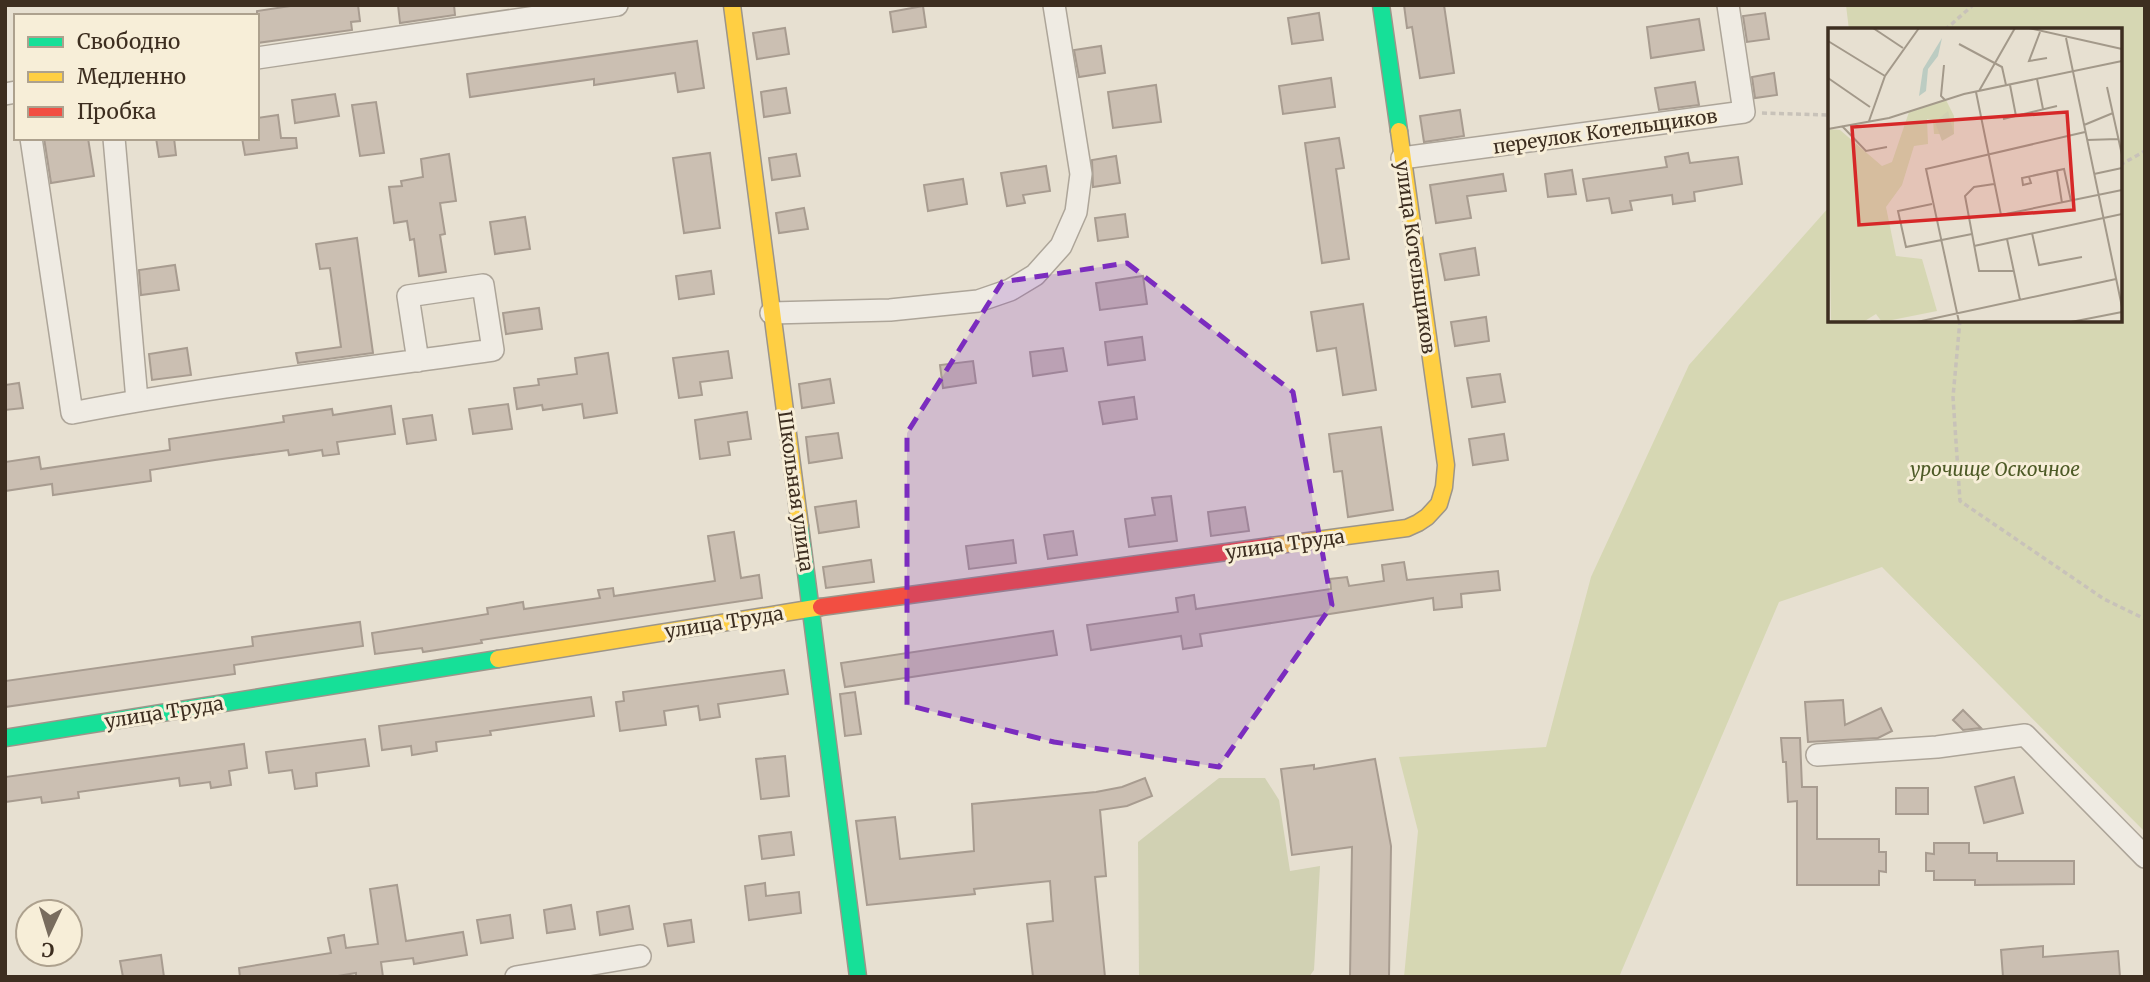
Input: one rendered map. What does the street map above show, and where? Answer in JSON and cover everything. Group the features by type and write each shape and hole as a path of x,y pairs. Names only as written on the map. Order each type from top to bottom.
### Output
{"street":[{"path":"259,58 617,5"},
{"name":"Школьная улица","path":"732,5 858,977"},
{"path":"771,313 890,310 978,301 1010,290 1035,275 1060,246 1076,212 1081,174 1054,5"},
{"name":"улица Котельщиков","path":"1381,5 1446,465 1445,490 1438,507"},
{"name":"переулок Котельщиков","path":"1402,158 1744,112 1728,5"},
{"path":"32,140 72,413 138,400 418,361 493,350 483,285 408,296 418,361"},
{"path":"114,140 138,400"},
{"name":"улица Труда","path":"5,738 812,608 1407,528 1425,521 1438,507"},
{"path":"1816,755 1937,747 2025,735 2145,857"},
{"path":"516,977 640,956"}],"path":[{"path":"1947,28 1972,5"},
{"path":"1744,112 1828,115"},
{"path":"2122,164 2145,151"},
{"path":"1960,322 1953,397 1960,500 2104,599 2145,619"}],"highlighted area":[{"path":"1127,263 1293,392 1332,605 1219,767 1054,742 907,705 907,433 1002,282"}],"green space":[{"name":"урочище Оскочное","path":"1846,5 2145,5 2145,832 1882,567 1779,602 1619,977 1404,977 1418,831 1399,757 1546,747 1591,577 1689,365 1828,208 1828,322 2122,322 2122,28 1849,28"},
{"path":"1219,778 1265,778 1279,800 1290,871 1320,866 1314,970 1309,977 1139,977 1138,842"}],"building":[{"path":"297,5 358,5 360,21 351,22 352,30 259,43 257,11"},
{"path":"398,5 454,5 455,15 400,23"},
{"path":"1404,5 1444,5 1454,73 1420,78 1412,27 1407,28"},
{"path":"923,6 926,27 893,32 890,12"},
{"path":"1319,13 1323,40 1292,44 1288,18"},
{"path":"1765,13 1769,39 1747,42 1743,16"},
{"path":"1699,19 1704,50 1651,58 1647,27"},
{"path":"785,28 789,54 757,59 753,33"},
{"path":"697,41 704,88 678,92 675,73 594,85 594,79 470,97 467,74"},
{"path":"1101,46 1105,73 1079,77 1074,50"},
{"path":"1774,73 1777,95 1755,98 1752,77"},
{"path":"1331,78 1335,107 1283,114 1279,86"},
{"path":"1695,82 1699,105 1659,110 1655,88"},
{"path":"1156,85 1161,122 1113,128 1108,92"},
{"path":"786,88 790,113 764,117 761,92"},
{"path":"335,94 339,116 295,123 292,100"},
{"path":"376,102 384,153 360,156 352,105"},
{"path":"1460,110 1464,136 1424,142 1420,116"},
{"path":"278,115 281,138 296,138 297,148 245,155 242,140 259,140 259,118"},
{"path":"1339,138 1344,168 1336,169 1349,259 1322,263 1305,143"},
{"path":"44,140 88,140 94,176 51,183"},
{"path":"156,140 174,140 176,155 159,157"},
{"path":"710,153 720,228 684,233 673,158"},
{"path":"1688,153 1690,163 1738,157 1742,184 1694,192 1695,201 1673,204 1672,195 1630,201 1632,210 1612,213 1609,198 1587,201 1583,179 1667,167 1665,157"},
{"path":"449,154 456,201 440,203 445,234 440,235 446,272 419,276 414,239 410,240 407,221 394,223 389,187 402,186 401,181 423,177 421,159"},
{"path":"796,154 800,176 772,180 769,158"},
{"path":"1116,156 1120,183 1093,187 1092,160"},
{"path":"1046,166 1050,191 1023,195 1025,203 1007,206 1001,173"},
{"path":"1572,170 1576,194 1548,197 1545,174"},
{"path":"1503,174 1506,191 1467,196 1471,218 1436,223 1430,185"},
{"path":"963,179 967,204 928,211 924,185"},
{"path":"804,208 808,229 779,233 776,213"},
{"path":"1125,214 1128,237 1098,241 1095,218"},
{"path":"525,217 530,249 495,254 490,222"},
{"path":"357,238 373,353 298,363 296,353 341,347 330,268 320,269 316,244"},
{"path":"1475,248 1479,275 1445,280 1440,254"},
{"path":"175,265 179,290 141,295 139,270"},
{"path":"711,271 714,294 679,299 676,276"},
{"path":"1143,276 1147,304 1100,310 1096,283"},
{"path":"1363,304 1376,390 1343,395 1336,348 1317,351 1311,312"},
{"path":"539,308 542,329 506,334 503,313"},
{"path":"1486,317 1489,341 1455,346 1451,322"},
{"path":"1142,337 1145,360 1108,365 1105,342"},
{"path":"187,348 191,375 152,380 149,354"},
{"path":"1063,348 1067,371 1033,376 1030,352"},
{"path":"728,351 732,378 700,382 702,395 679,398 673,358"},
{"path":"608,353 617,413 584,418 582,404 543,410 542,405 517,409 514,388 539,385 538,379 577,374 575,358"},
{"path":"973,361 976,383 943,388 940,365"},
{"path":"1500,374 1505,402 1472,407 1467,378"},
{"path":"830,379 834,403 802,408 799,384"},
{"path":"19,383 23,408 5,410 5,385"},
{"path":"1134,397 1137,419 1103,424 1099,402"},
{"path":"508,404 512,429 473,434 469,409"},
{"path":"391,406 395,434 337,442 339,454 323,456 322,450 289,455 288,450 150,470 151,481 53,495 52,484 5,491 5,462 39,457 41,469 170,450 169,439 284,422 283,416 332,409 333,415"},
{"path":"747,412 751,439 728,442 730,455 700,459 695,420"},
{"path":"432,415 436,440 407,444 403,419"},
{"path":"1381,427 1393,510 1348,517 1342,471 1334,472 1329,434"},
{"path":"838,433 842,458 809,463 806,437"},
{"path":"1504,434 1508,460 1473,465 1469,439"},
{"path":"1171,496 1177,541 1129,547 1125,519 1155,515 1152,498"},
{"path":"856,501 859,527 819,533 815,507"},
{"path":"1245,507 1249,531 1211,536 1208,512"},
{"path":"1073,531 1077,555 1048,559 1044,535"},
{"path":"734,532 741,578 759,575 762,598 481,640 482,643 423,652 422,648 375,654 372,633 488,614 487,608 523,602 524,609 600,598 598,590 613,588 614,596 715,581 708,536"},
{"path":"1013,540 1016,563 969,569 966,546"},
{"path":"871,560 874,582 826,588 823,567"},
{"path":"1404,562 1407,580 1498,571 1500,590 1461,594 1462,607 1434,610 1433,598 1200,634 1202,646 1183,649 1181,636 1091,650 1087,625 1178,612 1176,598 1194,595 1196,609 1331,589 1330,579 1347,577 1349,586 1384,581 1382,565"},
{"path":"360,622 363,646 234,665 235,674 5,707 5,681 253,646 252,637"},
{"path":"1053,631 1057,655 845,687 841,663"},
{"path":"784,670 788,694 718,704 720,717 700,720 698,706 664,711 666,725 620,731 616,702 624,701 623,692"},
{"path":"855,692 861,734 845,736 840,694"},
{"path":"591,697 594,716 436,742 437,751 412,755 411,746 382,750 379,726"},
{"path":"1843,700 1845,725 1881,708 1892,731 1878,738 1808,742 1805,702"},
{"path":"1963,710 1981,728 1963,730 1953,720"},
{"path":"1781,738 1800,738 1802,787 1817,787 1817,839 1879,839 1879,852 1886,852 1886,872 1879,871 1879,885 1797,885 1797,801 1788,802 1786,762 1783,762"},
{"path":"365,739 369,766 316,773 317,786 295,789 292,770 269,773 266,752"},
{"path":"244,744 247,768 229,771 231,785 211,788 210,782 180,786 179,778 78,792 79,798 42,803 41,797 5,802 5,777"},
{"path":"785,756 789,796 761,799 756,759"},
{"path":"1375,759 1391,846 1389,977 1350,977 1352,847 1292,855 1281,769 1314,765 1314,769"},
{"path":"2014,777 2023,813 1984,823 1975,787"},
{"path":"1145,778 1152,796 1127,806 1100,810 1106,876 1095,877 1105,977 1033,977 1027,924 1053,921 1050,881 974,889 975,894 867,905 856,821 895,817 900,859 974,851 972,804 1096,792 1122,787"},
{"path":"1896,788 1928,788 1928,814 1896,814"},
{"path":"791,832 794,855 762,859 759,836"},
{"path":"1934,843 1969,843 1969,853 1997,853 1997,861 2074,861 2074,884 1975,885 1975,880 1934,880 1934,871 1926,871 1926,853 1934,854"},
{"path":"765,883 766,896 799,892 801,913 749,920 745,886"},
{"path":"397,885 406,941 463,932 467,955 414,964 413,958 381,962 383,977 356,977 356,973 332,977 240,977 239,968 331,953 328,938 344,935 346,948 378,944 370,889"},
{"path":"571,905 575,929 547,933 544,910"},
{"path":"629,906 633,929 600,935 597,912"},
{"path":"510,915 513,938 481,943 477,920"},
{"path":"691,920 694,942 668,946 664,924"},
{"path":"2043,946 2043,957 2118,951 2120,977 2003,977 2001,950"},
{"path":"161,955 164,977 123,977 120,961"}],"traffic: fast":[{"path":"1381,5 1399,131"},
{"path":"800,526 858,977"},
{"path":"5,738 498,659"}],"traffic: slow":[{"path":"732,5 800,526"},
{"path":"1271,546 1407,528 1427,517 1439,504 1446,465 1399,131"},
{"path":"498,659 821,607"}],"traffic: jam":[{"path":"821,607 1271,546"}]}
